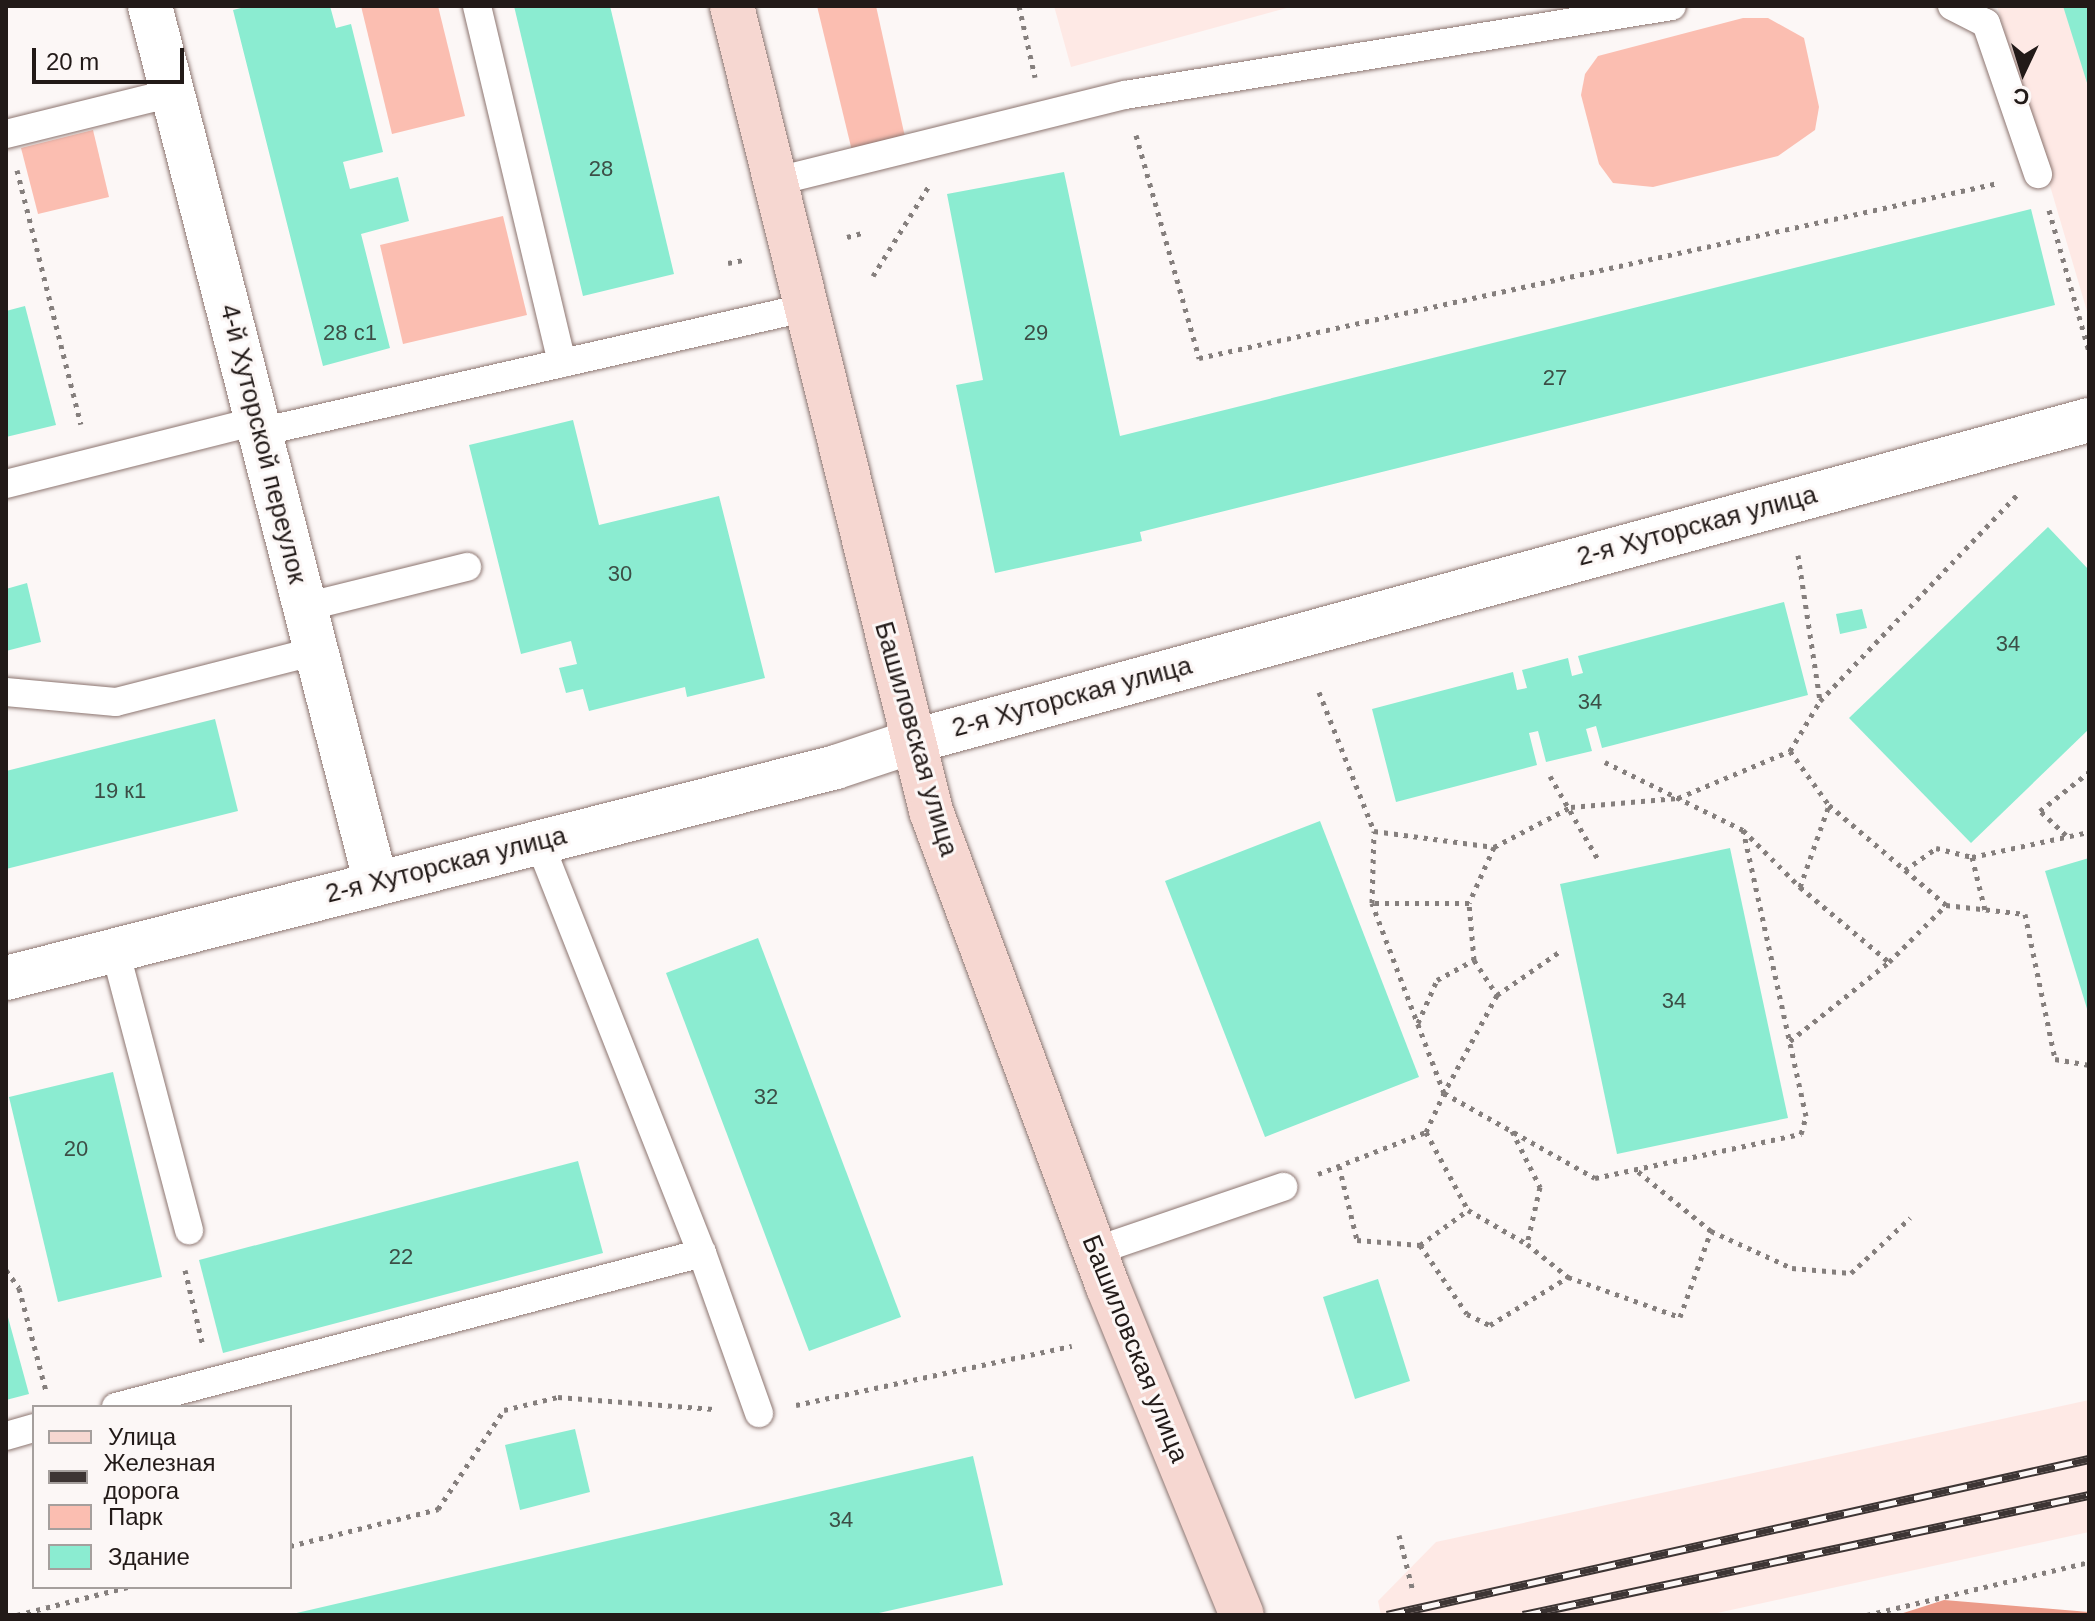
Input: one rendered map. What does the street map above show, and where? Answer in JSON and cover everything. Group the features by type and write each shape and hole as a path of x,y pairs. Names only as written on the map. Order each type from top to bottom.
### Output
{"main road":[{"name":"Башиловская улица","path":"732,6 911,742 931,811 1095,1251 1242,1615"}],"street":[{"name":"4-й Хуторской переулок","path":"150,6 376,883"},
{"name":"2-я Хуторская улица","path":"6,978 836,767 911,742 2089,420"}],"lane":[{"path":"477,6 562,363"},
{"path":"773,182 1125,95 1672,6"},
{"path":"1952,6 1986,23 2038,174"},
{"path":"7,134 172,93"},
{"path":"6,484 804,308"},
{"path":"305,607 467,567"},
{"path":"6,692 116,702 316,651"},
{"path":"539,842 702,1253 759,1413"},
{"path":"115,950 189,1230"},
{"path":"1095,1251 1283,1187"},
{"path":"123,1405 702,1253"},
{"path":"6,1436 32,1429"}],"path":[{"path":"1019,6 1044,117"},
{"path":"1125,95 1199,358 2038,174 2089,351"},
{"path":"7,134 91,463"},
{"path":"873,276 960,136"},
{"path":"847,237 862,233"},
{"path":"728,263 743,260"},
{"path":"1374,831 1494,847 1571,807 1678,798 1790,751 1820,701 2020,492"},
{"path":"1798,555 1820,701"},
{"path":"1319,692 1374,831 1372,903 1444,1093 1595,1178 1801,1134 1806,1116 1743,830"},
{"path":"1790,751 1829,805 1946,905 2025,914 2055,1059 2089,1065"},
{"path":"1605,762 1743,830 1800,887 1889,962"},
{"path":"2066,835 2040,811 2089,772"},
{"path":"1550,776 1571,807 1598,859"},
{"path":"1800,887 1829,805"},
{"path":"1905,870 1936,848 1972,857 2089,832"},
{"path":"1494,847 1469,903 1474,960 1497,995"},
{"path":"1972,857 1985,910"},
{"path":"1372,903 1469,903"},
{"path":"1790,1042 1889,962 1946,905"},
{"path":"1283,1187 1426,1132 1497,995 1559,952"},
{"path":"1418,1023 1437,980 1474,960"},
{"path":"1512,1131 1540,1187 1527,1244"},
{"path":"1426,1132 1468,1210 1527,1244 1568,1277 1680,1317 1711,1231"},
{"path":"1339,1166 1357,1240 1420,1245 1468,1210"},
{"path":"1635,1169 1711,1231 1792,1268 1851,1273 1910,1218"},
{"path":"189,1230 185,1275 212,1381"},
{"path":"1420,1245 1467,1314 1490,1325 1568,1277"},
{"path":"6,1270 19,1288 49,1405"},
{"path":"292,1546 438,1509 504,1410 558,1397 759,1413 1072,1346"},
{"path":"1399,1535 1413,1591"},
{"path":"1867,1615 2089,1562"},
{"path":"17,1615 120,1589"}],"shaded area":[{"path":"1054,6 1294,6 1071,67"},
{"path":"1997,6 2089,6 2089,318"},
{"path":"2089,1400 2089,1532 1708,1615 1381,1615 1378,1601 1436,1542"},
{"path":"1944,1600 2089,1612 2089,1615 1897,1615"}],"green space":[{"path":"361,6 438,6 465,116 392,134"},
{"path":"817,6 876,6 905,137 852,151"},
{"path":"1743,18 1768,18 1804,38 1819,107 1815,130 1778,156 1653,187 1613,183 1599,164 1581,95 1585,74 1598,56"},
{"path":"93,130 109,197 38,214 21,148"},
{"path":"503,216 527,315 403,344 380,245"}],"building":[{"path":"249,6 330,6 336,28 351,24 383,152 343,162 350,189 398,177 409,221 361,234 390,348 323,366 233,10"},
{"path":"514,6 610,6 674,274 583,296"},
{"path":"2063,6 2089,6 2089,86 2088,86"},
{"path":"1064,172 1120,436 2031,209 2055,305 1140,532 1142,541 995,573 956,385 983,380 947,194"},
{"path":"25,306 56,425 6,437 6,311"},
{"path":"573,420 599,525 719,496 765,678 687,697 685,687 589,711 583,689 566,693 559,668 577,664 571,641 521,654 469,445"},
{"path":"2048,527 2089,570 2089,729 1971,843 1849,718"},
{"path":"27,583 41,642 6,651 6,589"},
{"path":"1784,602 1808,695 1602,748 1596,726 1586,729 1592,751 1546,762 1538,731 1529,733 1537,765 1396,802 1372,709 1513,672 1517,690 1527,688 1522,670 1568,658 1572,676 1583,673 1578,656"},
{"path":"1862,609 1867,628 1840,634 1836,614"},
{"path":"215,719 238,811 6,869 6,771"},
{"path":"1320,821 1419,1077 1265,1137 1165,881"},
{"path":"1730,848 1788,1118 1617,1154 1560,884"},
{"path":"2089,858 2089,1012 2088,1012 2045,871"},
{"path":"758,938 901,1317 809,1351 666,973"},
{"path":"113,1072 162,1277 58,1302 9,1097"},
{"path":"578,1161 603,1253 223,1353 199,1260"},
{"path":"1378,1279 1410,1381 1355,1399 1323,1297"},
{"path":"6,1310 29,1394 6,1400"},
{"path":"575,1429 590,1492 520,1510 505,1445"},
{"path":"973,1456 1003,1585 870,1615 288,1615"}],"railway":[{"path":"1387,1615 2089,1459"},
{"path":"1523,1615 2089,1495"}]}
